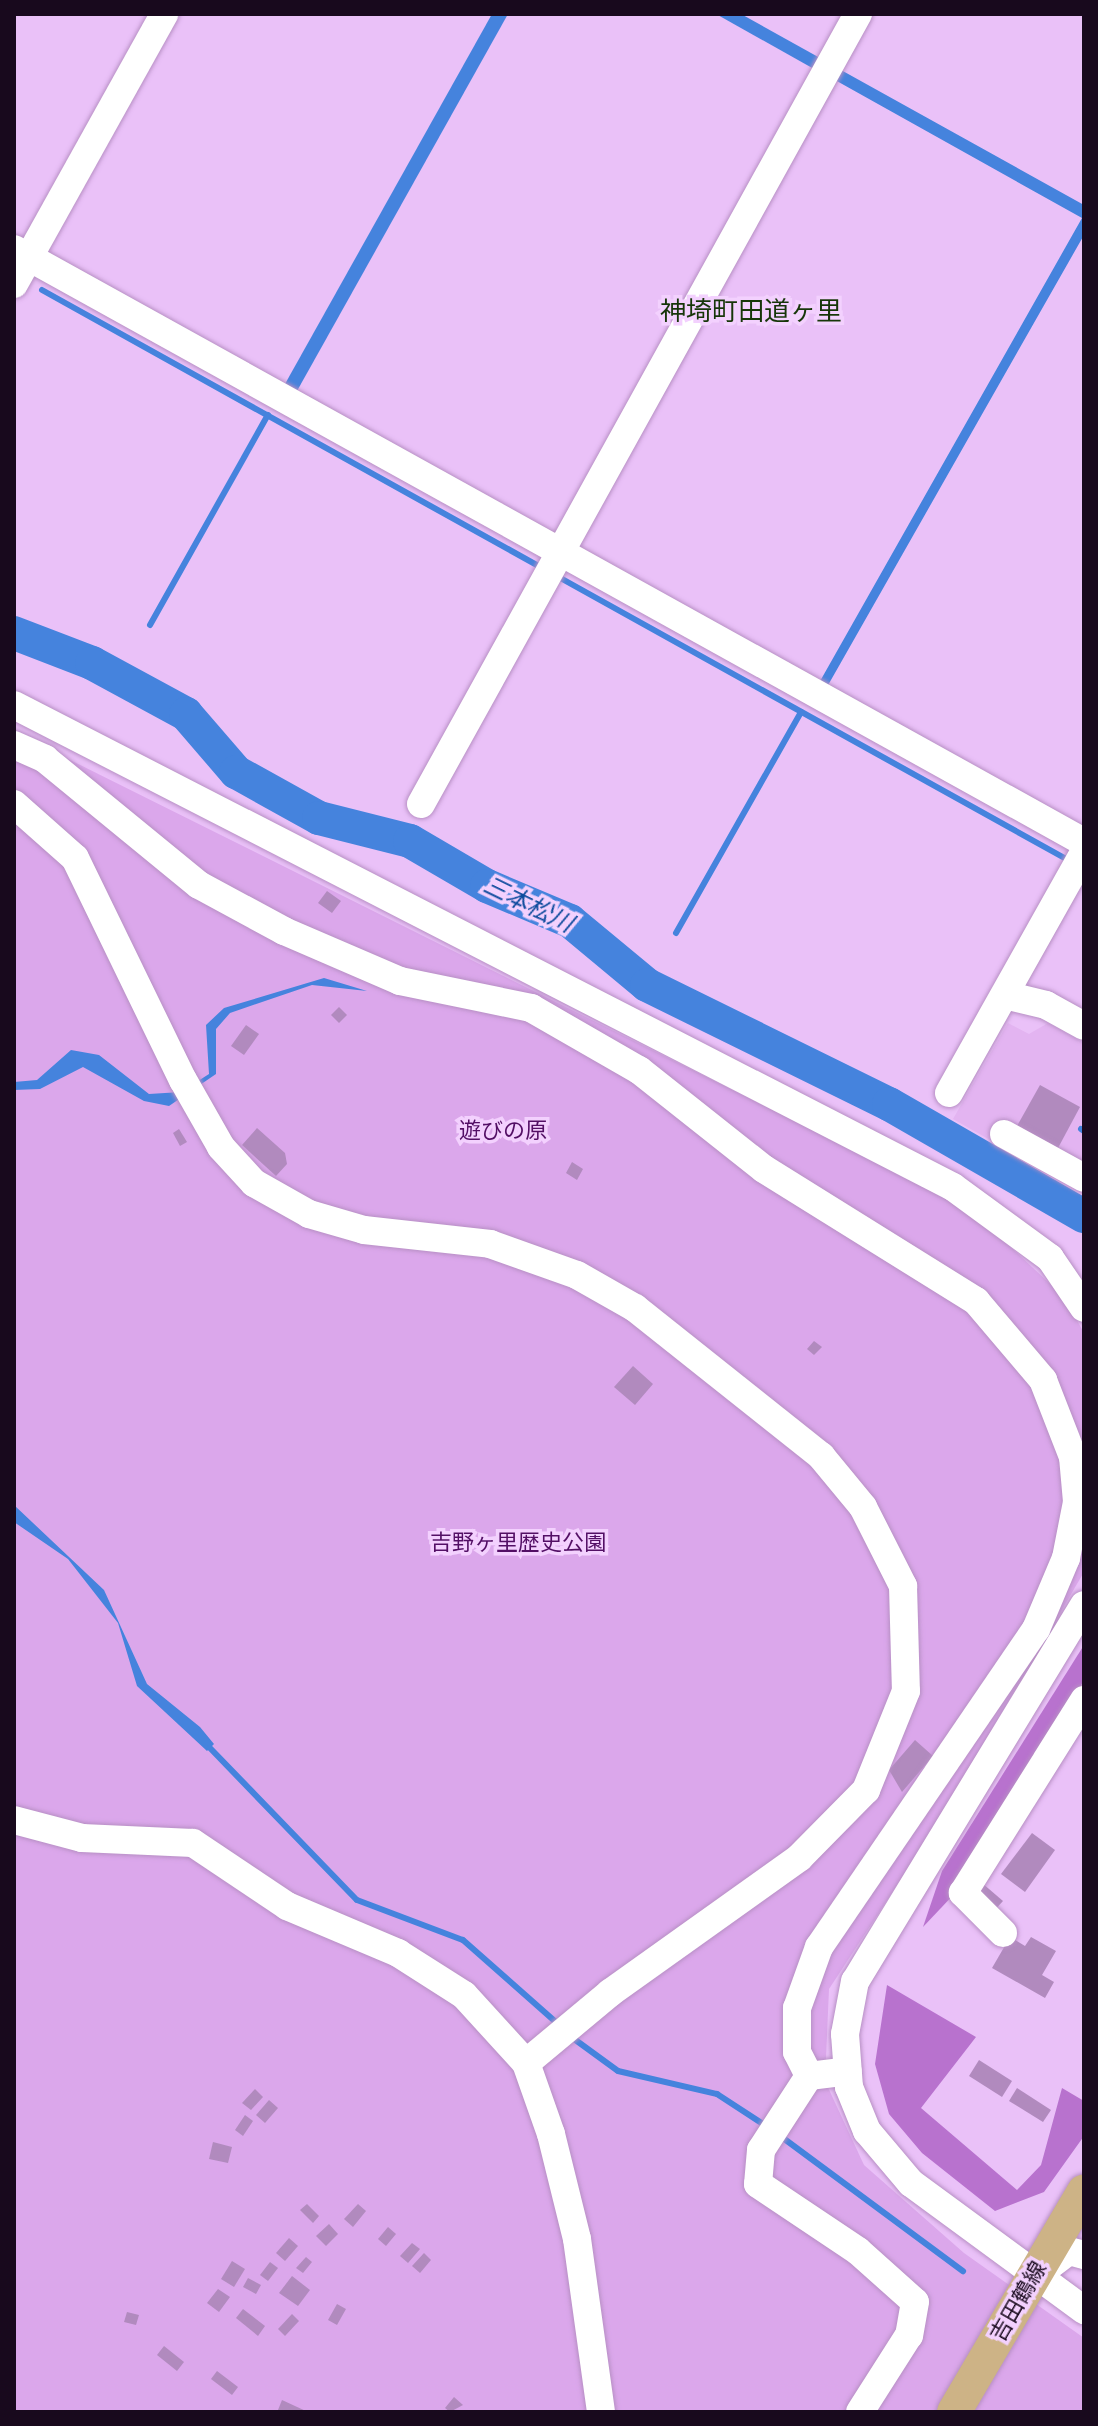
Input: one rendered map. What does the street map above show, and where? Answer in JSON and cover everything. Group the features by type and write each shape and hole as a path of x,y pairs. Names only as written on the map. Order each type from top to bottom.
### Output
{"main road":[{"name":"吉田鶴線","path":"954,2412 1084,2191"}],"street":[{"path":"14,284 21,253 164,14"},
{"path":"421,804 549,564 858,14"},
{"path":"21,253 549,564 1081,855 949,1093"},
{"path":"14,705 953,1187 1050,1258 1084,1308"},
{"path":"14,745 45,759 199,885 284,931 400,981 531,1008 627,1063 764,1169 976,1301 1043,1380 1073,1457 1077,1502 1052,1600 819,1947 797,2008 797,2052 809,2076"},
{"path":"14,804 75,858 183,1080 221,1147 254,1183 309,1214 364,1230 490,1244 577,1275 635,1308 821,1456 863,1507 903,1586 906,1691 866,1790 799,1858 610,1993 526,2063"},
{"path":"1005,995 1046,1005 1084,1026"},
{"path":"1004,1134 1084,1178"},
{"path":"1084,1605 855,1981 845,2034 848,2071 867,2131 911,2183 1084,2310"},
{"path":"1003,1933 963,1893 1084,1700"},
{"path":"14,1820 82,1838 193,1843 220,1855 287,1906 431,1970 464,1995 526,2063 577,2239 601,2412"},
{"path":"848,2071 809,2076 761,2150 758,2184 858,2251 915,2302 909,2335 860,2412"},
{"path":"1036,2275 1069,2251 1084,2255"}],"shaded area":[{"path":"1008,1023 1029,1034 1048,1023 1084,1043 1084,1193 953,1119"},
{"path":"1084,1645 1084,1680 1012,1808 958,1890 923,1927 942,1871"},
{"path":"887,1985 976,2037 921,2108 1017,2190 1041,2165 1062,2088 1084,2101 1084,2136 1044,2192 995,2211 922,2153 889,2114 875,2064"}],"green space":[{"name":"吉野ヶ里歴史公園","path":"14,732 969,1208 1064,1297 1084,1333 1084,1572 933,1830 829,1989 825,2081 864,2165 964,2253 1084,2338 1084,2412 14,2412"}],"water":[{"path":"492,14 508,14 297,391 285,384"},
{"path":"716,14 741,14 820,58 814,69"},
{"path":"841,70 1084,205 1084,235 827,687 819,683 1082,218 835,80"},
{"path":"324,978 367,991 312,985 230,1013 216,1029 216,1074 169,1106 144,1101 83,1067 40,1089 14,1090 14,1082 37,1080 71,1050 99,1055 149,1094 181,1092 209,1074 206,1025 224,1008"},
{"path":"14,1505 104,1590 147,1684 200,1727 214,1744 207,1751 137,1686 118,1623 68,1559 14,1522"}],"building":[{"path":"327,891 341,901 332,913 318,903"},
{"path":"339,1007 347,1015 339,1023 331,1015"},
{"path":"246,1025 259,1034 244,1055 231,1046"},
{"path":"1040,1085 1080,1107 1058,1148 1017,1126"},
{"path":"257,1128 285,1153 287,1164 276,1176 242,1145"},
{"path":"179,1129 187,1142 180,1146 173,1133"},
{"path":"572,1162 583,1169 577,1180 566,1173"},
{"path":"814,1341 822,1347 814,1355 807,1349"},
{"path":"633,1366 653,1384 635,1405 614,1387"},
{"path":"915,1740 933,1756 902,1792 889,1770"},
{"path":"1032,1833 1055,1850 1025,1892 1001,1874"},
{"path":"982,1883 1003,1901 992,1913 972,1894"},
{"path":"1010,1937 1025,1946 1031,1937 1056,1951 1042,1975 1054,1982 1045,1998 992,1968"},
{"path":"979,2060 1012,2081 1002,2097 969,2076"},
{"path":"1017,2088 1051,2110 1043,2122 1009,2101"},
{"path":"255,2089 263,2097 251,2110 242,2103"},
{"path":"269,2100 278,2108 265,2123 256,2115"},
{"path":"245,2115 253,2121 243,2136 235,2130"},
{"path":"213,2142 232,2147 228,2163 209,2159"},
{"path":"307,2204 319,2216 313,2223 300,2210"},
{"path":"358,2204 366,2211 353,2227 344,2219"},
{"path":"329,2224 338,2234 326,2246 316,2236"},
{"path":"388,2227 396,2234 386,2246 378,2239"},
{"path":"289,2238 298,2246 285,2261 276,2253"},
{"path":"412,2243 420,2249 408,2263 400,2256"},
{"path":"424,2253 431,2260 420,2273 412,2266"},
{"path":"306,2257 312,2262 303,2273 296,2268"},
{"path":"232,2261 245,2269 234,2287 221,2279"},
{"path":"270,2262 278,2268 268,2281 260,2275"},
{"path":"292,2276 310,2290 298,2306 279,2293"},
{"path":"248,2278 261,2285 256,2294 243,2287"},
{"path":"218,2289 230,2297 219,2312 207,2303"},
{"path":"337,2304 346,2309 337,2325 328,2320"},
{"path":"243,2309 265,2326 258,2336 236,2318"},
{"path":"127,2312 139,2315 136,2325 124,2322"},
{"path":"292,2314 299,2321 285,2336 278,2329"},
{"path":"164,2346 184,2362 177,2371 157,2355"},
{"path":"217,2371 238,2387 232,2395 211,2379"},
{"path":"454,2397 463,2405 450,2412 445,2408"},
{"path":"282,2400 308,2412 278,2410"}],"waterway":[{"path":"42,290 542,568"},
{"path":"150,625 268,415"},
{"path":"555,575 1070,861"},
{"name":"三本松川","path":"14,633 92,663 186,714 236,772 319,818 410,841 487,886 570,921 647,985 889,1104 1084,1216"},
{"path":"676,933 801,712"},
{"path":"210,1748 357,1900 463,1940 559,2025"},
{"path":"570,2036 618,2071 717,2094 766,2126"},
{"path":"779,2135 963,2271"}],"district":[{"name":"神埼町田道ヶ里","path":"751,313"}],"park label":[{"name":"遊びの原","path":"503,1132"}]}
